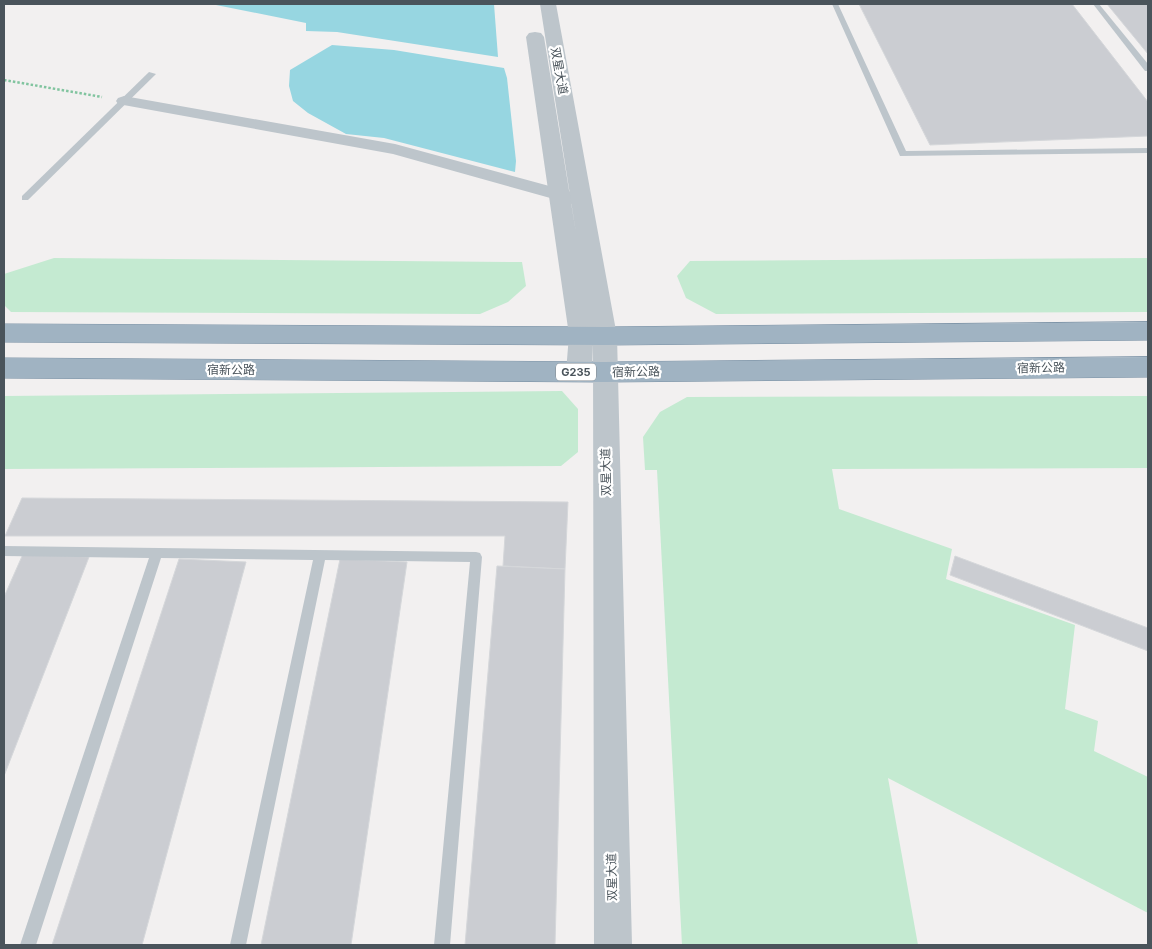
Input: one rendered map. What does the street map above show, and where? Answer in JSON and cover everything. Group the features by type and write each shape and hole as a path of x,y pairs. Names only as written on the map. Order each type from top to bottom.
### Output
{"highway":[{"path":"4,333 593,336 1148,331"},
{"name":"宿新公路","path":"4,368 592,372 1148,367"}],"street":[{"name":"双星大道","path":"530,4 559,194 593,336"},
{"name":"双星大道","path":"548,4 582,201 593,336 592,372 613,945"},
{"path":"124,101 395,149 582,201"}],"lane":[{"path":"835,4 903,154 1148,151"},
{"path":"1096,4 1148,69"},
{"path":"25,198 152,74"},
{"path":"4,551 476,557 442,945"},
{"path":"28,945 157,553"},
{"path":"238,945 320,556"}],"path":[{"path":"4,80 124,101"}],"green space":[{"path":"54,258 522,262 526,286 508,302 480,314 11,312 4,305 4,274"},
{"path":"1148,258 1148,312 716,314 686,298 677,276 690,261"},
{"path":"562,391 578,409 578,452 561,466 4,469 4,396"},
{"path":"1148,396 1148,468 832,469 839,509 952,549 946,579 1075,625 1065,709 1098,721 1094,751 1148,777 1148,913 888,778 918,945 682,945 657,470 645,470 643,437 660,412 687,397"}],"water":[{"path":"211,4 494,4 498,57 337,32 306,31 306,23"},
{"path":"332,45 394,50 504,68 507,78 516,161 515,172 384,138 346,134 308,113 293,101 289,86 290,70"}],"building":[{"path":"859,4 1072,4 1148,102 1148,136 930,145"},
{"path":"1107,4 1148,4 1148,54"},
{"path":"22,498 568,502 565,569 503,566 505,536 5,536"},
{"path":"23,554 89,557 4,776 4,597"},
{"path":"955,556 1148,628 1148,651 950,575"},
{"path":"179,559 246,562 142,945 52,945"},
{"path":"340,559 407,562 351,945 261,945"},
{"path":"497,566 565,569 555,945 465,945"}]}
